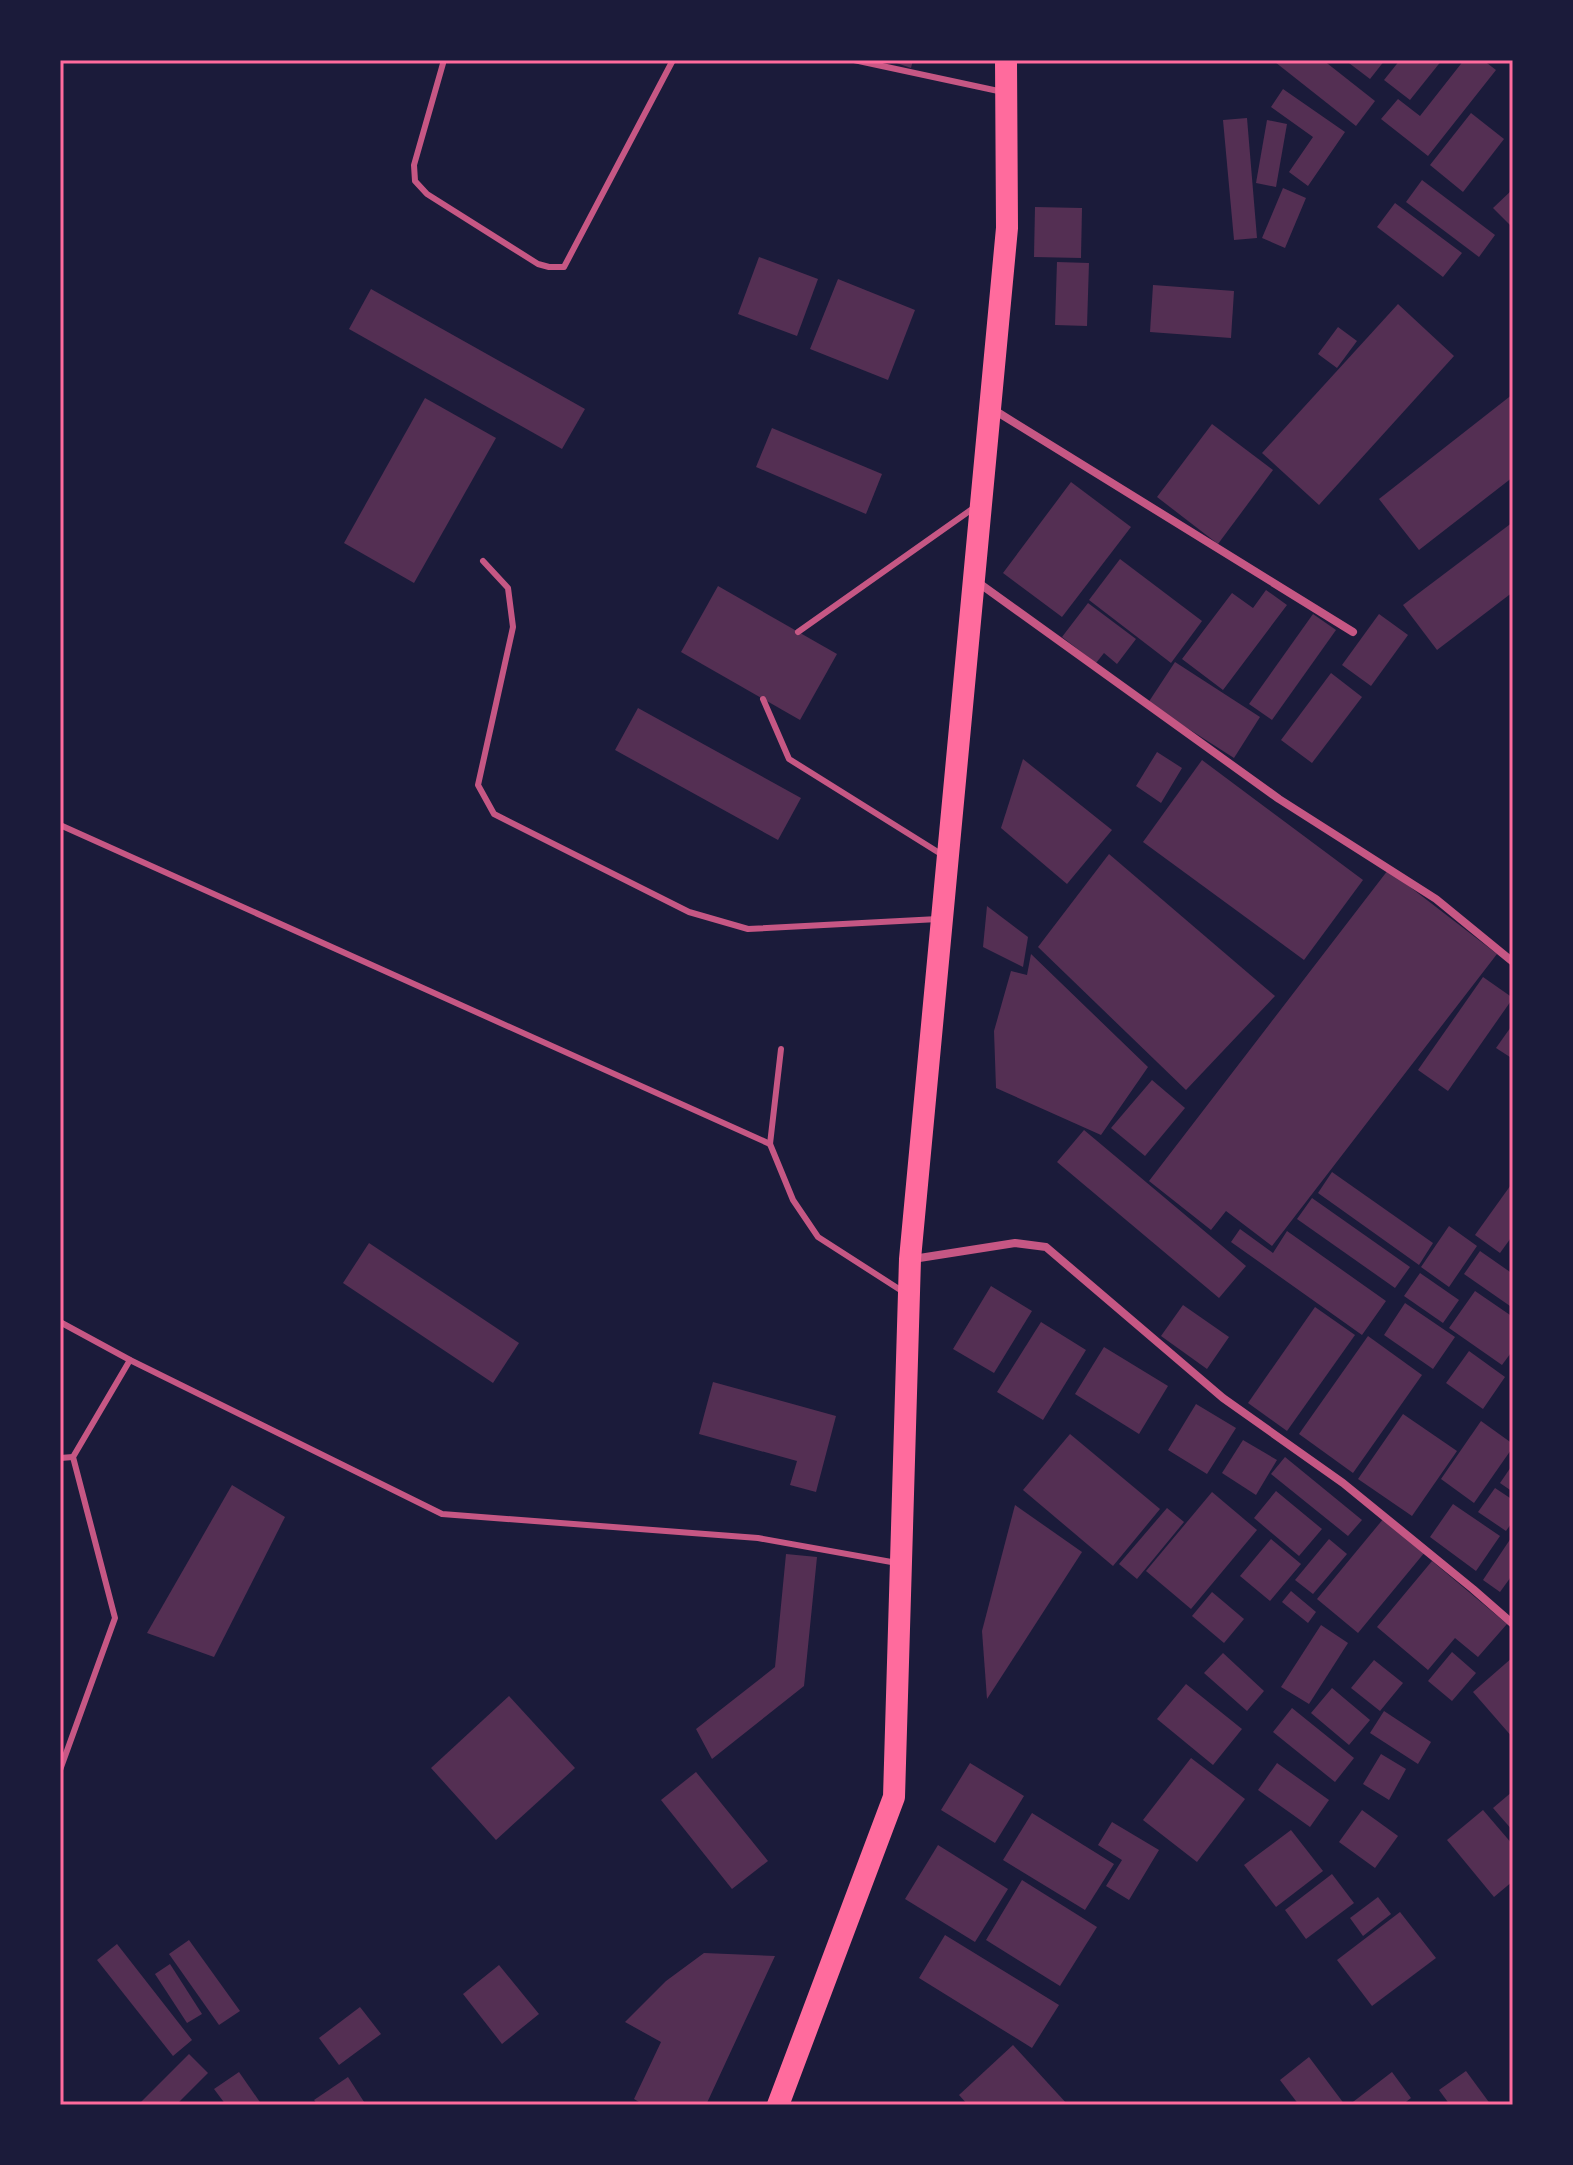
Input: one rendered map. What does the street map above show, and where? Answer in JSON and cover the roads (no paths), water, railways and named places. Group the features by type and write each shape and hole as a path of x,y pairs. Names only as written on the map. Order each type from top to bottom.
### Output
{"highway":[{"path":"778,2105 894,1797 910,1259 1007,228 1006,60"}],"street":[{"path":"990,407 1353,632"},
{"path":"974,579 1279,799 1436,899 1513,962"},
{"path":"910,1259 1015,1243 1046,1247 1223,1398 1343,1483 1513,1624"}],"lane":[{"path":"444,60 414,165 415,181 427,194 538,264 564,267 673,60"},
{"path":"854,60 1006,93"},
{"path":"798,632 981,503"},
{"path":"483,561 508,588 513,627 478,785 494,814 689,912 748,929 942,919"},
{"path":"763,699 789,759 948,858"},
{"path":"60,825 770,1144"},
{"path":"781,1049 770,1144 793,1200 818,1237 909,1295"},
{"path":"60,1322 130,1360 442,1514 758,1538 901,1564"},
{"path":"60,1770 115,1618 73,1457 130,1360"},
{"path":"60,1458 73,1457"}]}
